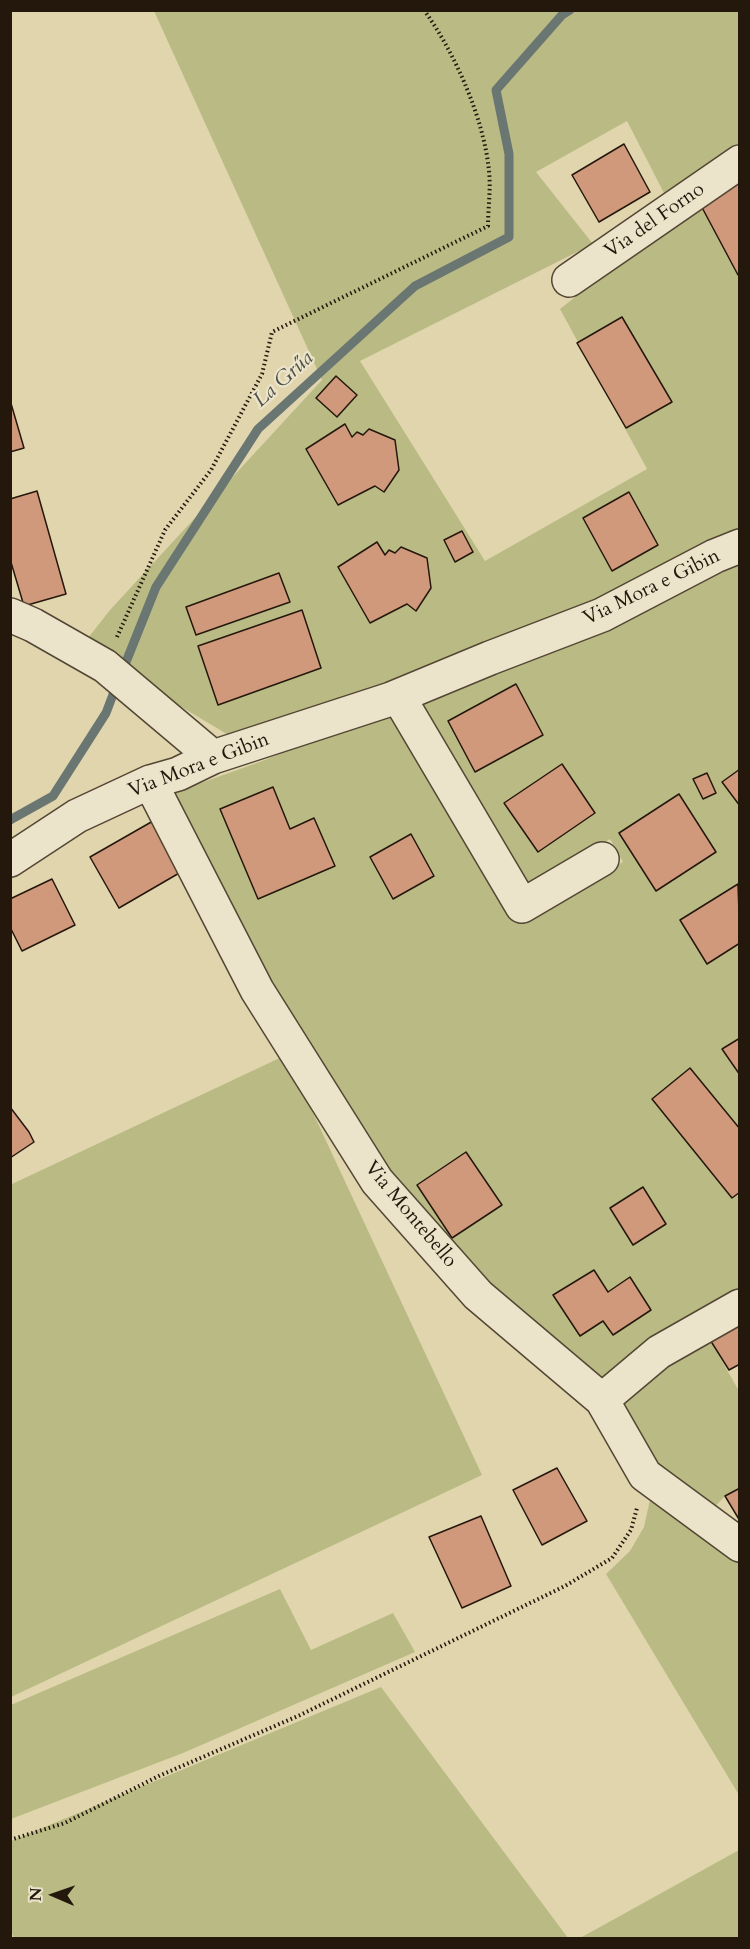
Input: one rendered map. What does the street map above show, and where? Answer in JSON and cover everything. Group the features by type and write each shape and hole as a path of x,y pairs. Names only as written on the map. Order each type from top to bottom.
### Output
{"street":[{"name":"Via del Forno","path":"569,280 740,162"},
{"name":"Via Mora e Gibin","path":"10,860 77,816 150,782 178,774 213,757 398,696 602,615 715,556 740,546"},
{"path":"10,615 33,625 113,673 213,757"},
{"path":"398,696 522,906 602,859"},
{"name":"Via Montebello","path":"150,782 257,990 377,1181 478,1295 602,1400 645,1475"},
{"path":"602,1400 659,1352 740,1306"},
{"path":"645,1475 740,1545"}],"path":[{"path":"113,673 165,530 211,470 262,374 272,332 488,226 490,172 476,112 440,32 424,10"},
{"path":"10,1840 65,1823 161,1775 298,1716 565,1586 612,1558 631,1530 645,1475"}],"green space":[{"path":"154,11 739,11 739,151 665,195 627,121 536,172 593,244 360,361 485,561 647,469 560,309 698,200 739,177 739,536 598,607 257,752 81,647 110,610 322,380"},
{"path":"739,559 739,1296 599,1388 539,1340 385,1180 162,797 265,760 394,703 521,922 623,862 610,839 522,886 414,702"},
{"path":"286,1055 482,1475 11,1697 10,1185"},
{"path":"707,1335 739,1391 739,1488 725,1496 706,1516 669,1489 616,1411 650,1366"},
{"path":"651,1495 739,1559 739,1795 606,1574 630,1551 644,1527"},
{"path":"280,1589 311,1650 393,1613 415,1652 183,1753 11,1819 11,1705"},
{"path":"381,1687 568,1938 14,1938 10,1929 11,1841"},
{"path":"739,1850 739,1938 580,1938 600,1927"}],"building":[{"path":"624,144 650,192 599,222 572,175"},
{"path":"740,177 740,274 738,275 698,200"},
{"path":"622,317 672,402 626,428 577,343"},
{"path":"336,376 357,395 337,417 316,398"},
{"path":"10,400 24,448 10,452"},
{"path":"345,424 352,437 357,432 363,435 369,429 395,440 399,470 384,492 375,486 338,505 306,449"},
{"path":"37,491 66,594 24,606 10,559 10,499"},
{"path":"629,492 658,545 612,571 583,518"},
{"path":"462,531 473,552 455,562 444,540"},
{"path":"377,542 385,555 389,550 395,553 401,547 427,558 431,588 416,611 407,604 370,623 338,567"},
{"path":"279,573 290,602 196,635 186,607"},
{"path":"302,610 321,668 218,705 198,646"},
{"path":"516,684 543,735 475,772 448,721"},
{"path":"562,764 595,813 538,852 504,803"},
{"path":"740,769 740,806 722,782"},
{"path":"707,773 716,793 703,799 693,779"},
{"path":"273,787 290,829 314,818 335,866 258,899 220,809"},
{"path":"679,794 716,852 656,891 619,833"},
{"path":"153,821 181,872 119,908 90,857"},
{"path":"411,834 434,876 393,899 370,857"},
{"path":"52,879 75,925 22,951 10,927 10,899"},
{"path":"738,884 740,943 707,964 680,920"},
{"path":"740,1038 740,1075 722,1049"},
{"path":"690,1068 740,1129 740,1192 732,1198 652,1099"},
{"path":"10,1107 34,1142 10,1158"},
{"path":"466,1152 502,1205 452,1238 417,1185"},
{"path":"643,1187 666,1224 633,1245 610,1208"},
{"path":"594,1270 608,1292 630,1277 651,1310 613,1335 603,1321 580,1336 553,1295"},
{"path":"734,1319 740,1328 740,1364 729,1370 707,1335"},
{"path":"557,1468 587,1521 542,1545 513,1490"},
{"path":"740,1488 740,1521 725,1496"},
{"path":"481,1516 511,1586 462,1608 429,1537"}],"waterway":[{"name":"La Grűa","path":"122,672 156,587 258,429 415,286 509,237 509,154 496,90 562,15 570,10"},
{"name":"La Grűa","path":"10,820 53,796 106,713 117,684"}]}
